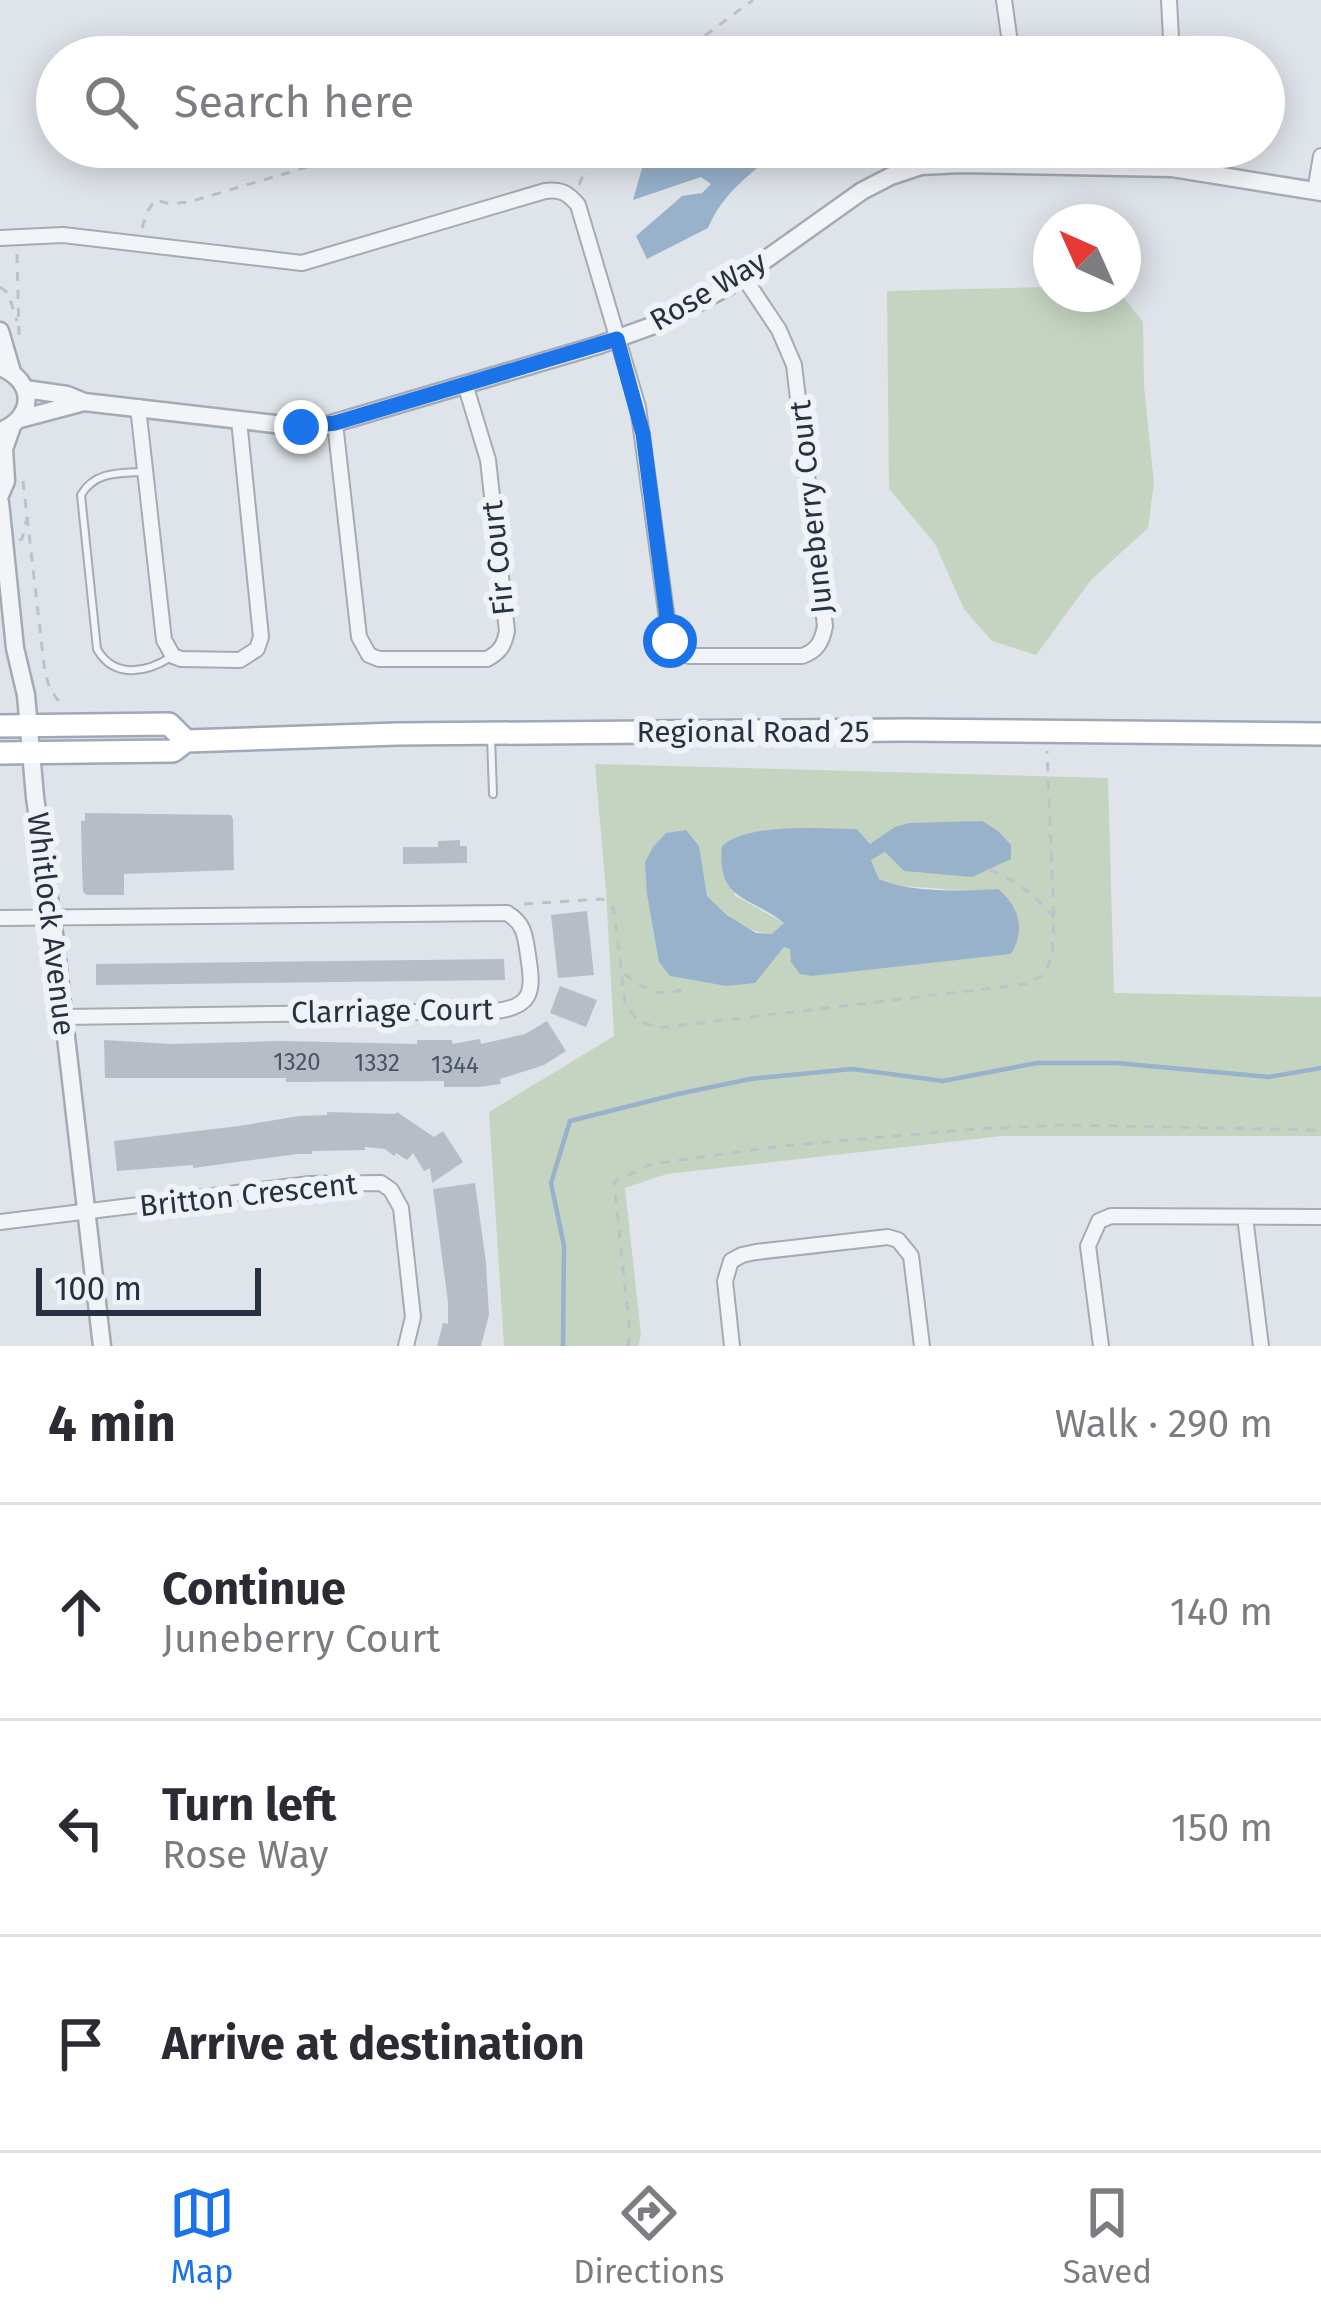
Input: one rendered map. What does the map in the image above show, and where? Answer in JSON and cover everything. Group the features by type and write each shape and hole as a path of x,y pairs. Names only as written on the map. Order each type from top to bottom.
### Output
{"main road":[{"name":"Regional Road 25","path":"0,726 169,724 186,740"},
{"name":"Regional Road 25","path":"0,753 173,751 186,740 491,734 1321,734"}],"street":[{"path":"1004,0 1009,36"},
{"path":"1169,0 1171,36"},
{"path":"1318,191 1321,156"},
{"name":"Rose Way","path":"25,388 67,394 84,402 301,427 335,423 617,339 689,309 862,191 915,168"},
{"name":"Rose Way","path":"1172,168 1318,191"},
{"path":"0,238 63,235 302,262 558,190 578,205 617,339"},
{"name":"Juneberry Court","path":"617,339 643,434 670,641 689,656 810,653 823,639 825,626 796,379 787,344 743,276"},
{"path":"9,330 6,370 25,388"},
{"name":"Fir Court","path":"335,423 363,648 379,659 487,659 499,652 507,631 488,460 465,384"},
{"name":"Whitlock Avenue","path":"25,388 26,399 4,449 6,482 0,499 102,1346"},
{"name":"Rose Way","path":"11,426 84,402"},
{"path":"138,407 164,640 173,656 189,662 240,661 257,649 261,637 239,420"},
{"name":"Clarriage Court","path":"0,918 507,914 525,930 532,985 528,997 518,1006 495,1011 64,1017"},
{"name":"Britton Crescent","path":"87,1211 310,1184 381,1184 391,1190 401,1208 413,1317 406,1346"},
{"path":"0,1222 87,1211"},
{"path":"1101,1346 1088,1246 1099,1222 1111,1216 1321,1217"},
{"path":"1245,1217 1261,1346"},
{"path":"732,1346 725,1281 731,1262 756,1252 888,1238 898,1240 911,1256 922,1346"}],"lane":[{"path":"145,472 93,480 81,495 97,649 118,670 148,670 173,656"},
{"path":"491,734 493,794"}],"path":[{"path":"704,36 753,0"},
{"path":"142,228 155,200 189,202 304,168"},
{"path":"571,197 587,168"},
{"path":"9,330 17,254"},
{"path":"0,287 8,293 9,330 19,345"},
{"path":"23,481 45,673 60,704"},
{"path":"537,902 602,899 609,903 614,910 625,1003 637,1020 658,1028 1027,984 1045,974 1052,955 1046,731"},
{"path":"990,870 1016,880 1054,918"},
{"path":"622,973 651,992 669,995 686,988"},
{"path":"627,1346 630,1334 614,1182 651,1164 782,1146 976,1129 1065,1125 1321,1130"}],"green space":[{"path":"1033,287 1033,312 1135,312 1143,322 1154,483 1148,528 1091,580 1036,655 992,641 964,609 935,544 889,489 887,291"},
{"path":"595,764 1108,778 1114,993 1321,997 1321,1136 1002,1136 667,1174 625,1188 641,1335 638,1346 504,1346 489,1112 614,1036","holes":["857,829 870,844 880,838 988,867 972,876 905,871 885,852 871,859 879,879 891,885 998,889 790,949 784,946 726,986 670,976 659,961 707,896 754,930 773,934 784,923 734,895 765,831"]}],"water":[{"path":"642,168 758,168 731,193 708,228 647,259 636,236 682,196 702,193 711,184 701,177 633,200"},
{"path":"982,821 1011,845 1011,859 972,877 904,871 885,852 871,860 879,879 891,884 937,890 998,889 1018,919 1011,954 812,976 800,974 791,962 790,949 784,947 755,983 726,986 670,976 659,962 645,862 666,833 686,830 699,846 707,896 756,933 772,934 784,923 738,895 724,877 722,846 734,838 786,828 857,829 870,844 909,823"}],"building":[{"path":"85,813 231,815 234,870 124,874 124,895 87,895 82,866"},
{"path":"460,840 460,846 467,846 467,863 403,864 403,847 438,847 438,841"},
{"path":"587,911 594,975 558,978 551,915"},
{"path":"504,959 505,980 96,985 96,964"},
{"path":"560,986 597,1000 586,1027 550,1013"},
{"path":"547,1021 566,1051 544,1065 500,1079 501,1084 478,1087 444,1087 444,1081 105,1078 104,1040 417,1044 417,1040 452,1040 452,1044 480,1039 481,1044 525,1034"},
{"path":"327,1112 397,1112 434,1137 443,1131 463,1162 432,1183 430,1168 424,1171 413,1153 407,1160 385,1149 365,1147 193,1168 117,1171 114,1141"},
{"path":"475,1183 489,1315 481,1346 437,1346 443,1323 448,1324 448,1302 433,1189"}],"waterway":[{"path":"563,1346 564,1246 551,1183 570,1121 750,1079 852,1069 943,1081 1037,1063 1116,1063 1269,1077 1321,1068"}],"route":[{"path":"301,427 321,427 617,339 643,434 670,641"}]}
